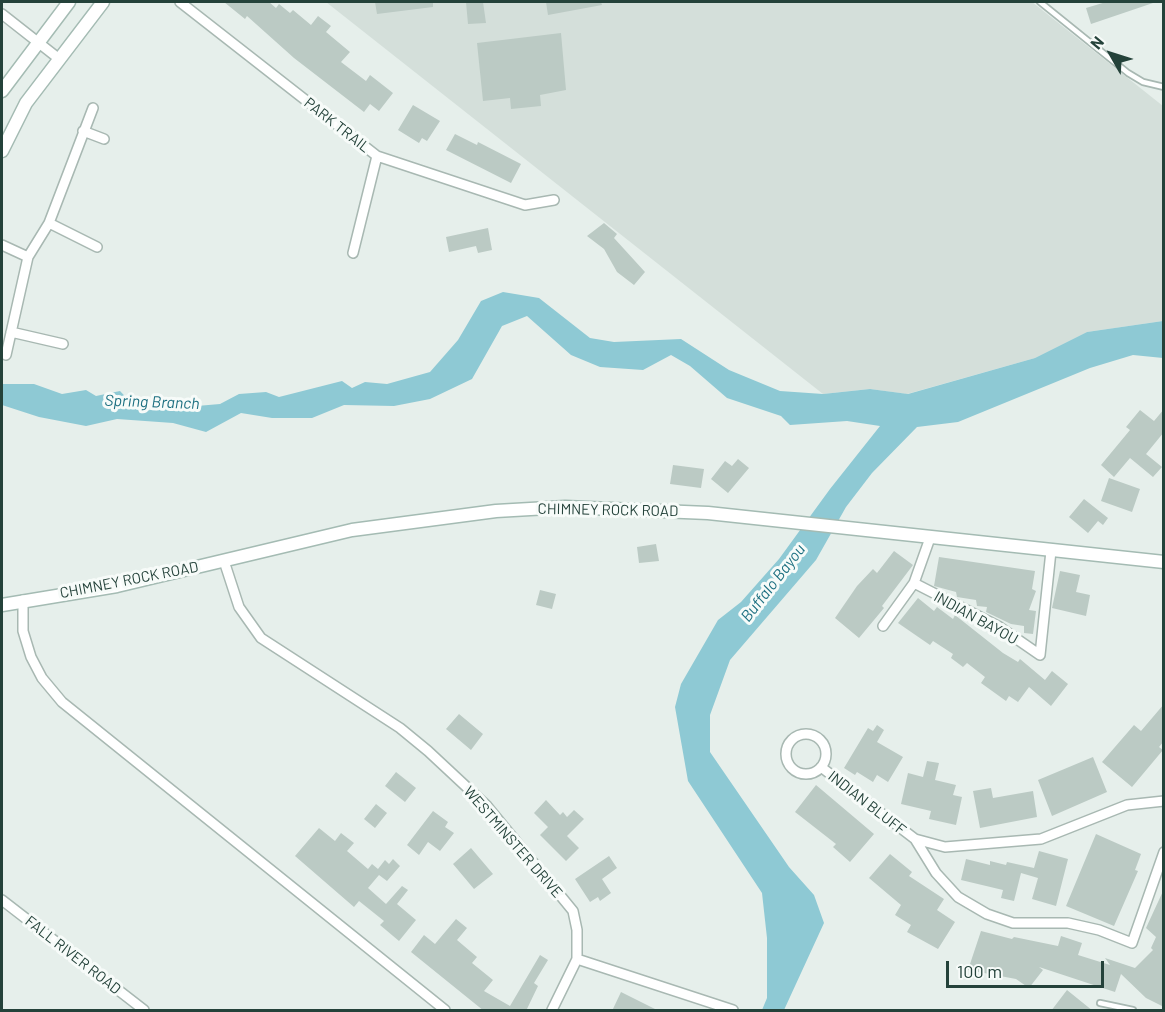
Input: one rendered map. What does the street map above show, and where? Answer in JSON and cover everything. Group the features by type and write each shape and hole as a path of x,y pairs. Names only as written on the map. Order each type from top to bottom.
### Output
{"main road":[{"path":"2,91 36,42 69,2"},
{"path":"2,151 26,103 58,58 103,2"},
{"name":"CHIMNEY ROCK ROAD","path":"2,605 117,586 352,530 496,511 565,507 622,507 735,517 1164,562"},
{"name":"CHIMNEY ROCK ROAD","path":"2,595 23,600"}],"street":[{"name":"PARK TRAIL","path":"180,2 377,156 525,205 554,200"},
{"path":"2,14 58,58"},
{"path":"6,355 28,257 49,223 93,108"},
{"path":"83,131 104,139"},
{"path":"353,253 377,156"},
{"path":"49,223 97,247"},
{"path":"2,245 28,257"},
{"path":"11,332 63,344"},
{"path":"883,626 915,583 930,538"},
{"name":"INDIAN BAYOU","path":"915,583 998,626 1040,656 1052,551"},
{"name":"WESTMINSTER DRIVE","path":"224,561 239,607 246,620 261,638 400,728 486,806 573,910 577,930 577,959 552,1011"},
{"path":"23,600 23,631 31,657 42,678 62,702 445,1011"},
{"name":"INDIAN BLUFF","path":"801,734 814,736 820,740 826,752 821,767 811,773 796,771 787,761 786,748 790,742 801,734"},
{"name":"INDIAN BLUFF","path":"821,767 915,839 936,873 958,897 987,914 1013,923 1068,923 1099,930 1131,943 1164,852"},
{"path":"915,839 945,847 1041,839 1127,805 1164,801"},
{"name":"FALL RIVER ROAD","path":"2,900 144,1011"},
{"path":"577,959 733,1011"}],"lane":[{"path":"1040,2 1128,73 1143,82 1164,87"},
{"path":"1100,1003 1133,1011"}],"shaded area":[{"path":"326,2 1032,2 1163,106 1163,321 1087,332 1035,358 907,394 870,389 823,394"}],"water":[{"name":"Buffalo Bayou","path":"503,292 539,298 590,338 614,342 681,339 729,370 780,391 823,394 870,389 908,394 1035,358 1087,332 1163,321 1163,358 1133,355 1090,368 958,422 917,427 872,473 846,507 816,560 730,660 710,715 710,752 789,867 814,895 824,923 784,1010 762,1010 767,998 767,938 762,893 688,781 675,707 681,684 718,620 741,602 779,559 880,426 847,421 790,425 781,416 727,398 690,366 671,355 643,370 600,367 571,355 527,316 502,326 472,379 430,399 394,406 344,405 312,418 272,418 241,413 206,432 173,423 117,419 86,426 39,417 2,405 2,384 34,384 62,394 86,390 96,396 120,391 139,411 220,404 239,394 266,392 279,397 342,381 352,388 365,382 387,384 430,372 458,340 481,301"}],"building":[{"path":"224,2 269,2 276,8 279,4 290,13 293,10 311,25 318,16 331,26 326,32 350,52 341,62 366,81 370,75 393,93 379,111 370,104 364,112 294,58 247,16 245,19"},
{"path":"375,2 433,2 433,7 377,14"},
{"path":"466,2 483,2 486,23 468,24"},
{"path":"546,2 601,2 602,5 548,15"},
{"path":"1106,2 1153,3 1091,24 1086,8"},
{"path":"561,33 566,90 540,95 541,106 511,109 510,98 483,101 477,43"},
{"path":"413,105 440,121 427,141 422,138 419,143 398,130"},
{"path":"455,134 477,145 478,142 521,164 511,183 446,150"},
{"path":"604,223 617,234 614,238 645,272 634,285 617,272 604,249 587,236"},
{"path":"488,228 492,250 478,253 476,246 449,252 446,237"},
{"path":"1164,409 1164,432 1146,454 1162,467 1153,477 1130,458 1114,477 1101,465 1130,430 1126,427 1140,410 1154,421"},
{"path":"738,459 749,468 728,493 711,479 725,461 732,466"},
{"path":"673,465 704,469 701,488 670,484"},
{"path":"1109,478 1140,489 1132,512 1101,501"},
{"path":"1084,499 1108,518 1103,525 1098,521 1088,533 1069,517"},
{"path":"656,544 659,561 639,563 637,547"},
{"path":"894,551 913,565 882,606 884,608 859,638 835,618 857,586 873,569 877,573"},
{"path":"939,557 1035,571 1032,589 1036,591 1029,610 1036,611 1033,634 1024,633 1024,626 1011,624 986,612 987,607 977,606 976,600 957,597 956,592 934,586"},
{"path":"1060,571 1080,575 1076,592 1090,595 1086,616 1052,608"},
{"path":"540,590 556,594 552,609 536,605"},
{"path":"918,598 934,611 937,607 953,619 955,615 1003,653 1018,662 1020,659 1045,680 1052,671 1068,684 1051,706 1029,687 1018,702 1009,696 1006,701 981,683 985,677 967,663 963,667 951,658 953,654 933,641 930,645 898,623"},
{"path":"1164,704 1164,741 1159,747 1163,750 1132,787 1102,762 1134,725 1141,731"},
{"path":"459,714 483,734 471,750 446,729"},
{"path":"877,725 884,730 877,742 903,757 888,782 877,775 873,782 857,772 855,775 844,768 868,728 873,731"},
{"path":"1093,757 1107,792 1052,816 1038,780"},
{"path":"927,761 939,763 935,780 956,785 953,795 962,797 956,825 929,819 931,811 901,804 908,773 923,777"},
{"path":"396,772 416,788 405,802 385,786"},
{"path":"816,785 874,834 850,862 833,847 836,844 795,812"},
{"path":"991,788 993,798 1033,791 1037,817 980,828 973,791"},
{"path":"546,800 560,815 563,812 567,817 574,810 584,819 567,836 579,848 566,861 540,835 548,827 534,813"},
{"path":"376,804 387,813 375,828 364,819"},
{"path":"433,811 448,822 445,827 454,833 440,851 428,842 419,855 407,845"},
{"path":"319,828 335,841 341,833 354,843 347,851 368,869 372,864 378,869 385,860 389,864 393,859 400,866 387,881 379,875 368,888 386,904 402,886 408,890 397,904 416,920 399,941 380,925 384,921 359,901 354,907 295,856"},
{"path":"1096,834 1141,854 1135,870 1138,871 1114,926 1066,906"},
{"path":"471,848 493,874 474,889 453,864"},
{"path":"1039,851 1068,859 1056,906 1032,899 1038,878 1021,873 1014,901 1001,898 1003,890 961,880 966,859 990,865 990,861 1006,865 1007,862 1034,868"},
{"path":"890,854 912,872 909,876 944,899 937,910 955,922 938,949 907,932 911,925 895,915 901,905 869,878"},
{"path":"609,856 617,868 602,879 611,893 600,901 598,897 590,902 575,879"},
{"path":"1164,889 1164,1007 1146,998 1121,974 1115,992 1039,967 1043,970 1029,988 1016,979 968,970 981,931 1012,939 1014,937 1058,946 1061,936 1082,943 1078,955 1110,965 1105,958 1135,968 1153,950 1151,948 1156,937 1146,928"},
{"path":"456,919 467,928 457,940 477,957 472,963 493,980 484,991 510,1006 540,955 548,960 534,983 538,986 526,1011 484,1011 411,952 424,935 435,944"},
{"path":"1067,990 1093,1011 1051,1011"},
{"path":"621,992 659,1011 612,1011"}],"water label":[{"name":"Spring Branch","path":"152,402"}]}
